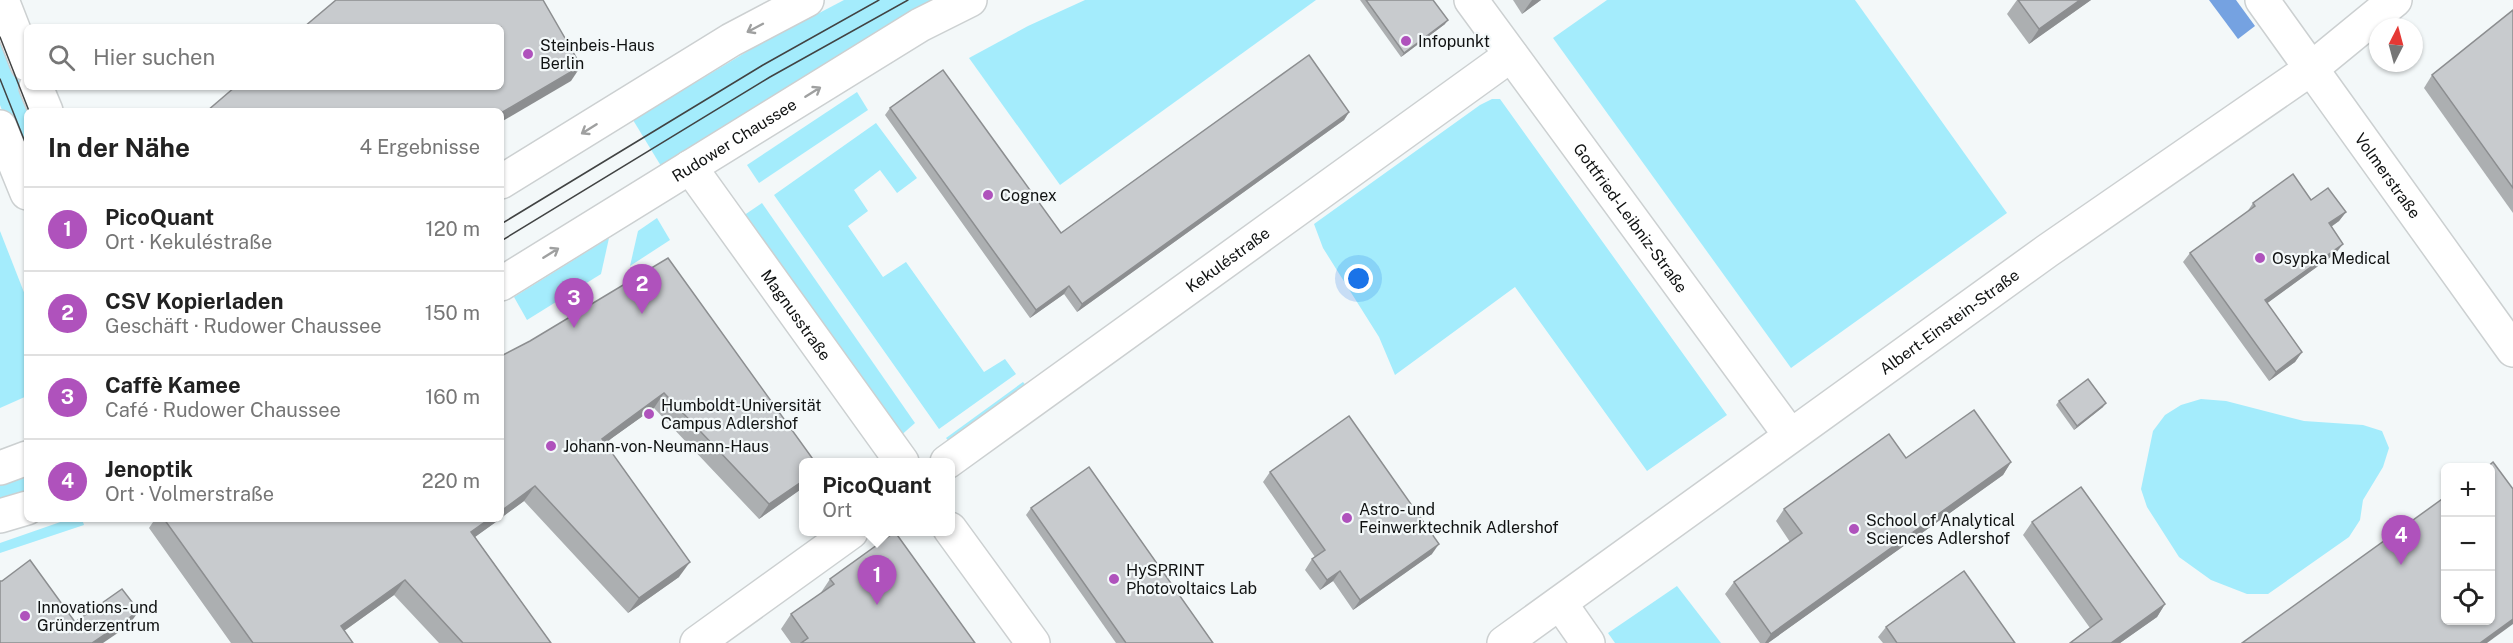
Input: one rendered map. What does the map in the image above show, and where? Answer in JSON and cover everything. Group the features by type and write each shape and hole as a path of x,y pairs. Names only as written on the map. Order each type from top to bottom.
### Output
{"street":[{"path":"2,0 24,56"},
{"path":"504,181 731,40 807,0"},
{"name":"Rudower Chaussee","path":"504,282 920,25 970,0"},
{"name":"Gottfried-Leibniz-Straße","path":"1471,0 1791,435"},
{"name":"Volmerstraße","path":"2262,0 2513,350"},
{"name":"Albert-Einstein-Straße","path":"1504,643 2047,251 2312,68 2395,0"},
{"name":"Kekuléstraße","path":"953,458 1511,55"},
{"path":"37,90 45,108"},
{"path":"0,127 24,186"},
{"name":"Magnusstraße","path":"690,167 899,458"},
{"path":"0,468 24,459"},
{"path":"0,516 24,509"},
{"path":"955,535 1033,643"},
{"path":"697,643 844,536"},
{"path":"1560,603 1588,643"}],"shaded area":[{"path":"844,0 935,0 661,166 633,120 758,45"},
{"path":"1085,0 1316,0 1060,185 969,58 1028,26"},
{"path":"1607,0 1855,0 2007,213 1791,368 1553,38"},
{"path":"2209,0 2236,0 2255,26 2238,39"},
{"path":"0,23 24,83 24,90 27,90 34,108 24,108 24,167 0,105"},
{"path":"857,92 868,110 759,183 747,165"},
{"path":"1492,99 1500,99 1727,415 1647,471 1515,287 1395,375 1379,337 1323,248 1314,224 1480,105"},
{"path":"876,123 917,178 897,193 880,170 854,190 868,211 848,226 883,277 906,262 984,372 1005,359 1016,374 939,429 774,195"},
{"path":"762,203 915,423 898,438 740,218"},
{"path":"657,218 670,240 630,266 638,231"},
{"path":"0,231 24,292 24,397 0,408"},
{"path":"609,238 601,274 527,320 514,297"},
{"path":"1023,382 1029,389 951,444 946,438"},
{"path":"2201,399 2226,401 2304,421 2363,425 2382,431 2389,448 2383,467 2363,500 2360,520 2349,537 2268,594 2247,594 2211,580 2179,557 2147,507 2141,489 2153,431 2165,415 2181,405"},
{"path":"24,474 24,493 0,501 0,483"},
{"path":"60,522 83,522 84,525 0,553 0,543"},
{"path":"1677,586 1721,643 1615,643 1608,633"}],"building":[{"name":"Steinbeis-Haus Berlin","path":"336,0 543,0 581,66 504,111 504,108 210,108 232,90 504,90 504,24 308,24"},
{"name":"Infopunkt","path":"1366,0 1433,0 1448,20 1404,53"},
{"path":"2018,0 2080,0 2039,29"},
{"path":"2513,10 2513,188 2432,75"},
{"path":"1309,55 1349,112 1082,304 1069,286 1036,310 890,108 943,70 1061,233"},
{"name":"Osypka Medical","path":"2293,174 2311,200 2328,188 2346,212 2329,223 2343,244 2265,300 2302,352 2276,372 2190,253 2255,206 2253,203"},
{"name":"Johann-von-Neumann-Haus","path":"668,258 812,458 799,458 799,483 769,504 664,393 602,439 690,562 639,598 535,486 504,509 504,354"},
{"path":"2088,379 2106,403 2077,426 2059,401"},
{"name":"School of Analytical Sciences Adlershof","path":"1974,410 2011,462 1771,634 1734,582 1802,533 1784,509 1889,434 1906,458"},
{"name":"Astro- und Feinwerktechnik Adlershof","path":"1349,416 1439,544 1360,600 1340,571 1327,580 1312,559 1325,550 1270,472"},
{"path":"2495,465 2513,489 2513,619 2480,643 2242,643 2441,500 2441,625 2495,625"},
{"name":"HySPRINT Photovoltaics Lab","path":"1089,467 1213,643 1126,643 1031,508"},
{"path":"2081,487 2165,604 2111,643 2070,643 2102,619 2032,522"},
{"path":"166,522 485,522 471,532 551,643 463,643 405,580 341,626 353,643 253,643"},
{"path":"889,536 898,536 975,643 801,643 808,638 791,614 834,584 830,579"},
{"path":"30,560 75,622 122,589 139,611 92,643 0,643 0,581"},
{"path":"1964,571 2015,643 1897,643 1886,627"}],"tram line":[{"path":"504,222 763,65 879,0"},
{"path":"504,239 770,77 908,0"},
{"path":"0,37 28,108"},
{"path":"0,79 24,139"}],"place":[{"name":"Infopunkt","path":"1406,41"},
{"name":"Steinbeis-Haus Berlin","path":"528,54"},
{"name":"Cognex","path":"988,195"},
{"name":"Osypka Medical","path":"2260,258"},
{"name":"CSV Kopierladen","path":"642,314"},
{"name":"Caffè Kamee","path":"574,328"},
{"name":"Humboldt-Universität Campus Adlershof","path":"649,414"},
{"name":"Johann-von-Neumann-Haus","path":"551,446"},
{"name":"Astro- und Feinwerktechnik Adlershof","path":"1347,518"},
{"name":"School of Analytical Sciences Adlershof","path":"1854,529"},
{"name":"Jenoptik","path":"2401,565"},
{"name":"HySPRINT Photovoltaics Lab","path":"1114,579"},
{"name":"PicoQuant","path":"877,605"},
{"name":"Innovations- und Gründerzentrum","path":"25,616"}]}
